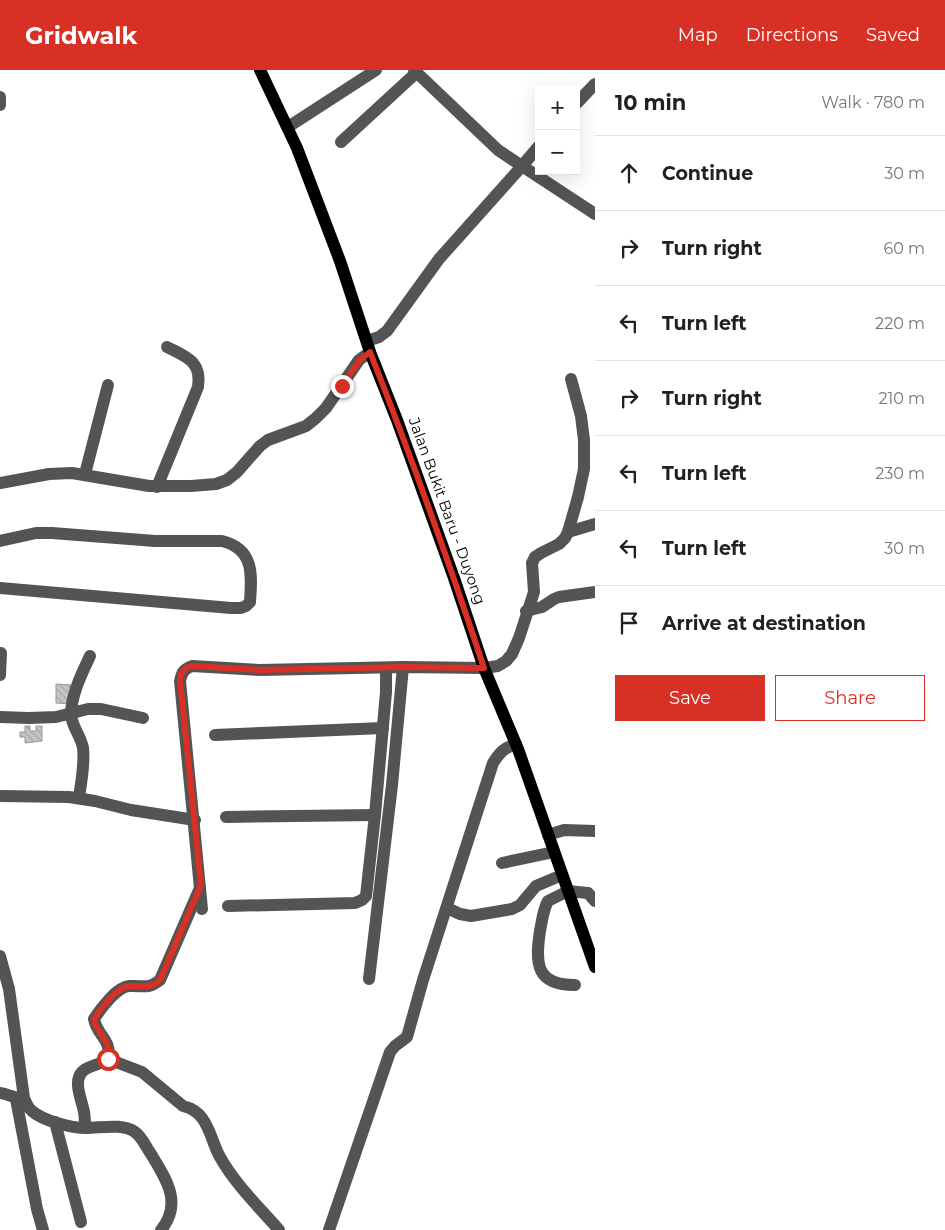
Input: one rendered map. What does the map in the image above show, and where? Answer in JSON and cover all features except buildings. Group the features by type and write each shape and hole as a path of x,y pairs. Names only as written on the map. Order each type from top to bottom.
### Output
{"main road":[{"name":"Jalan Bukit Baru - Duyong","path":"260,70 288,127 340,261 369,346 441,540 484,668 516,744 595,967"}],"street":[{"path":"288,127 376,70"},
{"path":"341,142 415,71 498,150 595,214"},
{"path":"580,100 595,84"},
{"path":"0,97 0,105"},
{"path":"0,483 49,474 85,474 132,484 157,486 216,484 227,480 238,472 260,446 268,440 306,426 326,408 369,346 386,331 440,259 535,151"},
{"path":"157,486 198,387 199,379 194,363 167,346"},
{"path":"202,908 180,680 181,674 186,668 192,666 260,670 403,667 484,668 498,666 506,662 512,654 526,611 532,599 534,585 532,563 535,557 559,544 568,532 578,497 584,469 584,450 581,416 571,379"},
{"path":"85,474 108,385"},
{"path":"568,532 595,524"},
{"path":"0,541 36,533 155,541 222,541 239,549 248,558 251,595 250,602 246,606 231,608 0,588"},
{"path":"532,599 546,594 595,587"},
{"path":"526,611 542,607 559,597 595,592"},
{"path":"0,675 1,653"},
{"path":"79,798 83,748 72,723 71,713 75,694 90,656"},
{"path":"369,979 392,785 403,667"},
{"path":"228,906 351,903 362,900 366,896 383,728 386,668"},
{"path":"0,717 56,717 88,709 101,708 143,718"},
{"path":"215,735 383,728"},
{"path":"329,1230 390,1052 407,1037 423,980 493,763 500,752 516,744"},
{"path":"0,796 79,798 131,810 195,820"},
{"path":"226,818 375,815"},
{"path":"548,835 564,830 595,831"},
{"path":"502,863 554,852"},
{"path":"447,908 460,914 471,916 480,916 512,909 520,905 536,886 562,875"},
{"path":"85,1128 85,1114 78,1087 78,1079 82,1072 89,1067 101,1064 108,1059 109,1052 108,1043 96,1026 94,1019 122,988 129,986 145,988 154,985 160,980 201,885"},
{"path":"575,985 556,983 546,978 540,971 537,952 545,906 552,897 568,891 588,893 595,901"},
{"path":"0,956 9,989 20,1099 37,1209 44,1230"},
{"path":"108,1059 142,1072 183,1106 191,1108 198,1113 204,1120 219,1156 229,1172 279,1230"},
{"path":"0,1093 20,1099 32,1112 55,1122 85,1128 119,1127 135,1132 142,1139 169,1186 172,1209 169,1221 161,1230"},
{"path":"55,1122 81,1222"}],"route":[{"path":"108,1059 108,1043 96,1026 94,1019 122,988 129,986 145,988 154,985 160,980 201,885 180,680 181,674 186,668 192,666 260,670 403,667 484,668 454,578 397,420 370,352 360,360 342,386"}]}
